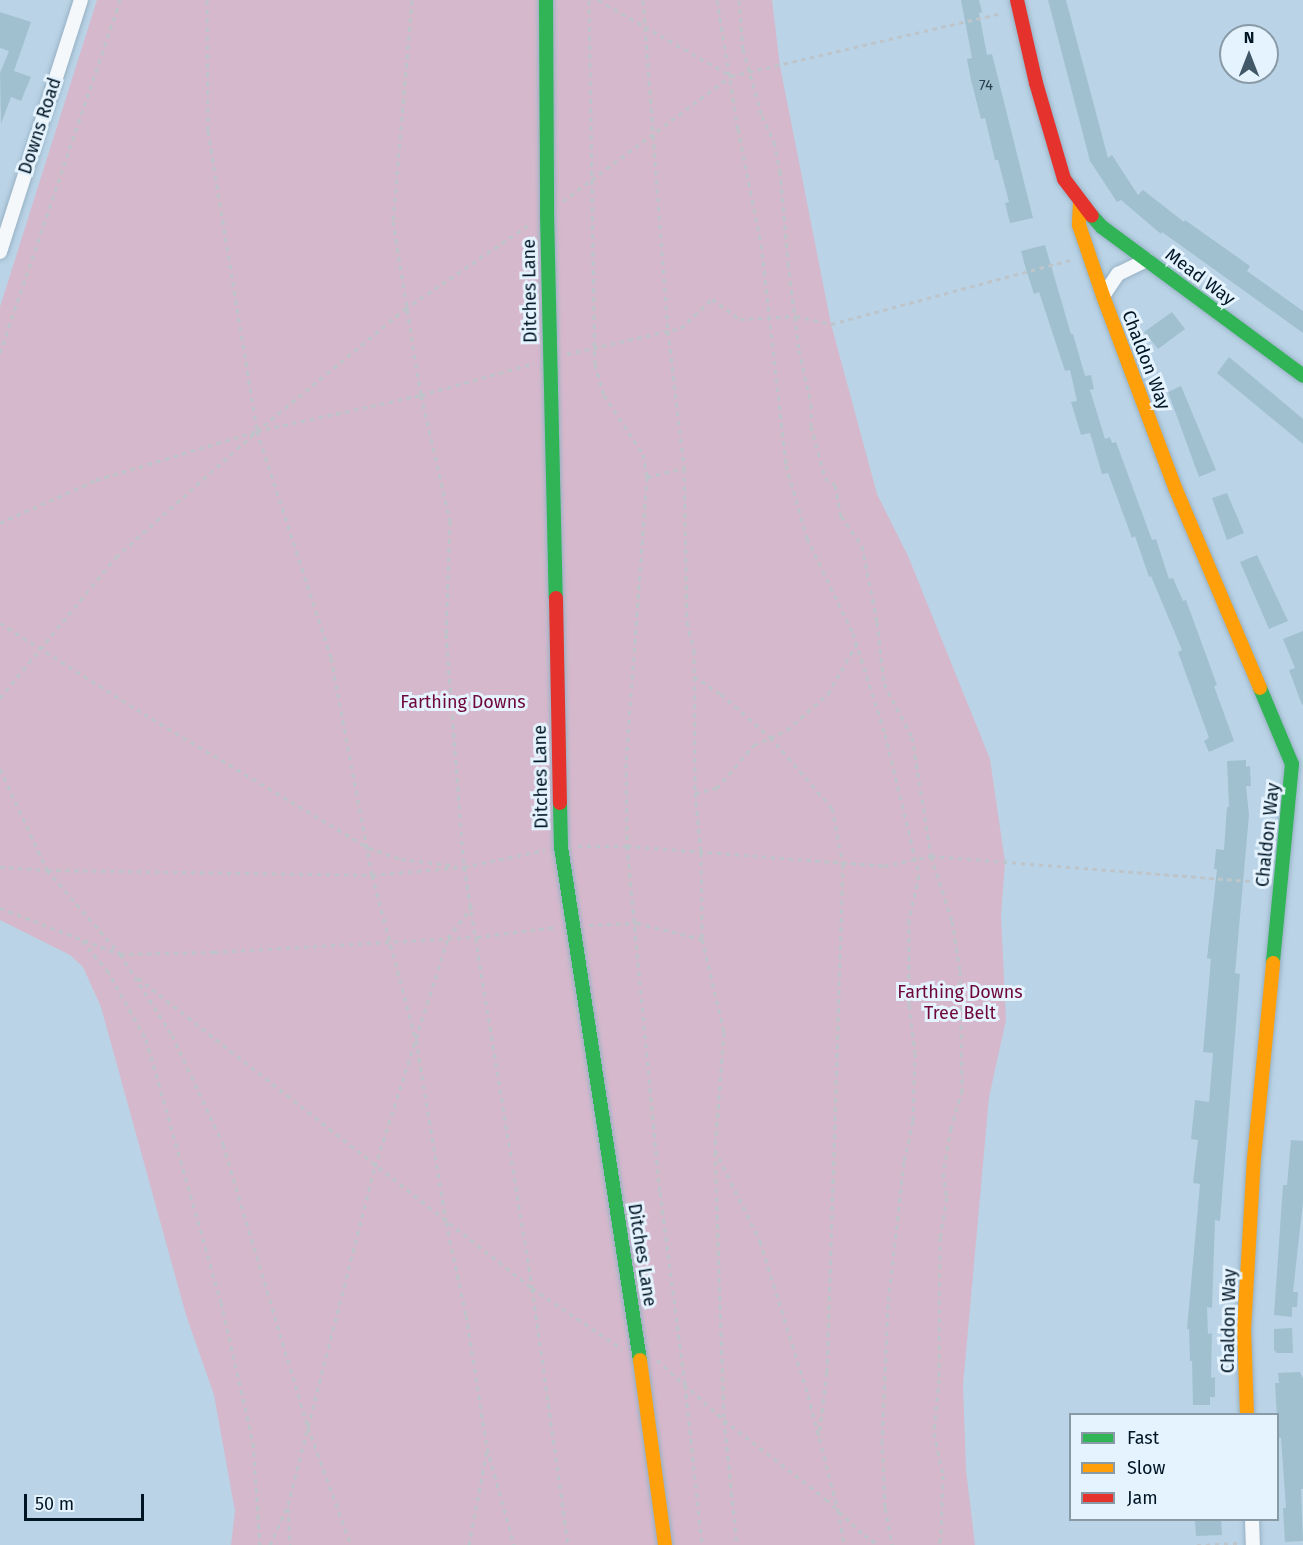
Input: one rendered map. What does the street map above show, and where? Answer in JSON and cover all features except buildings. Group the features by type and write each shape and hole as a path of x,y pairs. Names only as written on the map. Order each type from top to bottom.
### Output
{"street":[{"name":"Downs Road","path":"0,252 81,0"},
{"name":"Ditches Lane","path":"546,0 549,359 561,847 639,1353 665,1545"},
{"name":"Chaldon Way","path":"1018,4 1064,179 1080,203 1080,225 1103,296 1176,490 1292,764 1253,1170 1244,1330 1247,1413"},
{"name":"Mead Way","path":"1080,203 1102,227 1303,376"},
{"name":"Chaldon Way","path":"1103,296 1118,274 1147,260"},
{"path":"1252,1521 1253,1544"}],"path":[{"path":"0,353 120,0"},
{"path":"207,0 208,131 257,431 331,658 369,848 372,875 388,942 416,1040 446,1222 466,1315 488,1448 514,1545"},
{"path":"412,0 393,221 405,309 421,395 450,521 446,634 464,867 532,1288 568,1545"},
{"path":"589,0 590,182 595,363 604,395 643,454 647,477 626,763 627,846 637,923 660,1192 685,1385 702,1545"},
{"path":"598,0 732,76"},
{"path":"643,0 668,331 684,468 687,622 694,650 695,793 701,852 702,939 724,1032 715,1150 724,1420 737,1545"},
{"path":"717,0 732,76 738,129 761,244 786,465 807,538 856,644 885,734 919,875 909,920 909,1005 915,1053 912,1121 904,1162 888,1304 882,1440 885,1508 892,1545"},
{"path":"739,0 743,49 762,116 774,142 780,171 785,240 799,350 811,404 811,426 825,478 835,485 842,516 862,546 877,622 884,684 912,737 931,856 952,921 960,971 963,1090 951,1128 943,1173 947,1197 940,1237 939,1379 934,1433 943,1475 941,1539 938,1545"},
{"path":"0,698 116,557 257,431 405,309 547,213 732,76 1018,4"},
{"path":"0,523 96,480 257,431 421,395 549,359 681,328 712,299 740,319 796,316 831,324 1089,255"},
{"path":"647,477 684,468"},
{"path":"0,622 144,714 369,848 401,859 464,867"},
{"path":"695,793 717,788 754,745 787,730 828,694 856,644"},
{"path":"694,676 722,694 770,737 832,808 843,864 827,1372 819,1437"},
{"path":"0,769 47,870 120,954 138,978 172,1035 223,1144 308,1427 351,1545"},
{"path":"0,867 47,870 372,875 464,867 561,847 627,846 884,866 931,856 1281,883"},
{"path":"270,1545 288,1505 375,1167 448,938 472,906"},
{"path":"0,908 120,954 214,952 477,937 573,925 637,923 702,939"},
{"path":"82,940 107,970 146,1040 220,1302 250,1432 260,1545"},
{"path":"138,978 375,1167 532,1288 622,1349 659,1361 724,1420 879,1545"},
{"path":"715,1150 760,1241 819,1437 838,1510 844,1545"},
{"path":"468,1545 488,1448"},
{"path":"288,1505 290,1545"},
{"path":"1197,1545 1253,1544"}],"green space":[{"name":"Farthing Downs","path":"97,0 772,0 780,66 831,324 877,494 908,556 990,759 1005,862 1001,916 1006,1020 989,1097 963,1386 966,1470 975,1545 231,1545 235,1511 214,1395 186,1315 101,1007 83,967 70,955 0,920 0,307"}],"traffic: fast":[{"path":"546,0 547,213 556,598"},
{"path":"1092,216 1102,227 1303,376"},
{"path":"1260,688 1292,764 1273,963"},
{"path":"560,803 561,847 640,1360"}],"traffic: slow":[{"path":"1080,203 1079,225 1103,296 1176,490 1260,688"},
{"path":"1247,1413 1244,1330 1254,1158 1273,963"},
{"path":"640,1360 665,1545"}],"traffic: jam":[{"path":"1017,0 1036,83 1064,179 1092,216"},
{"path":"556,598 560,803"}],"park label":[{"name":"Farthing Downs Tree Belt","path":"960,1003"}]}
